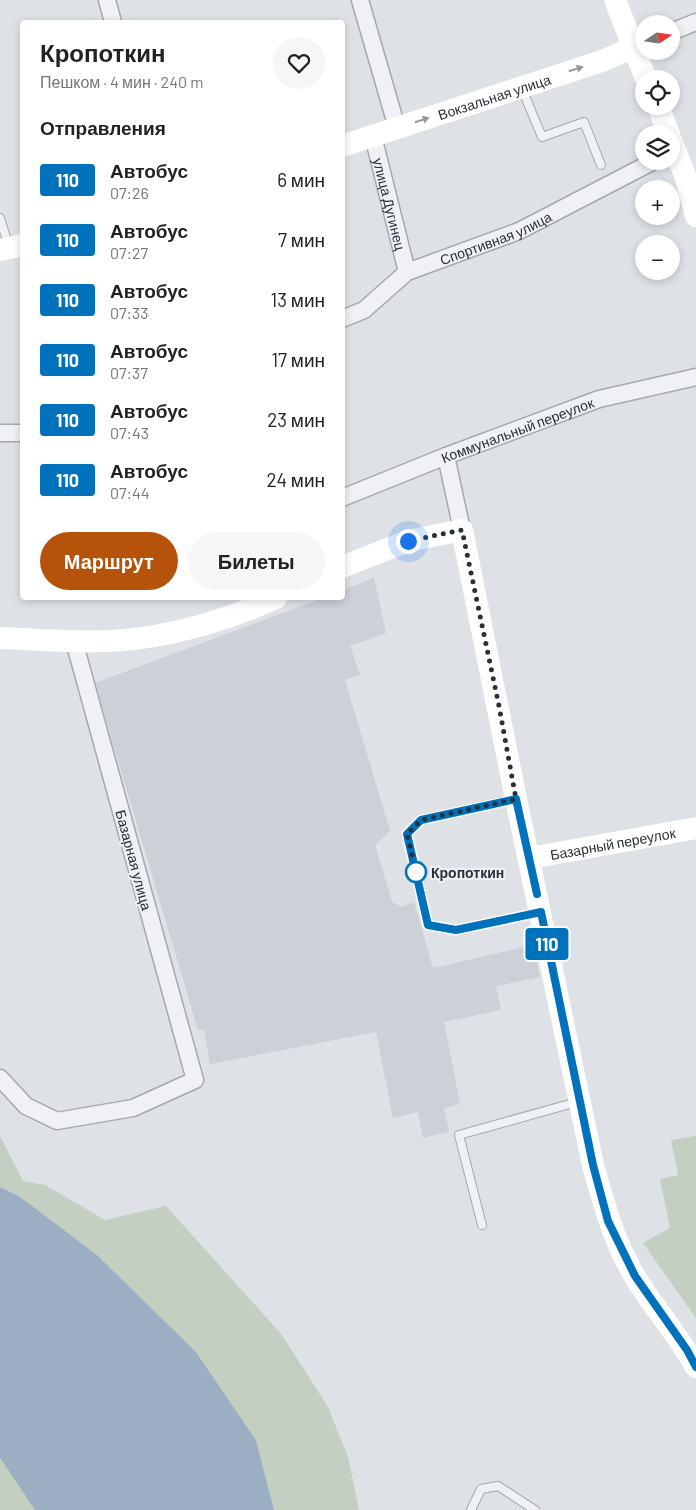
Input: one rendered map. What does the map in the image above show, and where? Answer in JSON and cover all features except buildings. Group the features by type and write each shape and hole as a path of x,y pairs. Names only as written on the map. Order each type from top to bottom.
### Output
{"main road":[{"path":"615,0 635,38"},
{"name":"Вокзальная улица","path":"345,145 602,61 635,47"},
{"path":"680,163 696,216"},
{"path":"345,567 408,541 462,530 579,1102 608,1221 635,1276 687,1350 696,1366"},
{"path":"0,638 74,641 148,637 190,628 263,600"},
{"name":"Базарный переулок","path":"530,858 696,828"}],"street":[{"path":"108,0 113,20"},
{"path":"360,0 397,128"},
{"path":"680,28 696,22"},
{"name":"улица Дугинец","path":"373,136 407,272"},
{"name":"Спортивная улица","path":"345,318 364,310 407,272 519,231 637,170"},
{"name":"Коммунальный переулок","path":"345,497 446,456 600,399 696,377"},
{"path":"0,433 20,433"},
{"path":"446,456 462,530"},
{"name":"Базарная улица","path":"0,1078 26,1106 57,1121 133,1108 195,1080 74,641"}],"lane":[{"path":"521,87 542,137 584,122 601,165"},
{"path":"0,218 11,248"},
{"path":"516,799 421,820 407,834 428,925 456,930 541,912"},
{"path":"482,1225 459,1135 579,1102"},
{"path":"471,1510 481,1489 498,1486 535,1510"}],"shaded area":[{"path":"374,578 386,633 350,646 360,675 345,680 390,831 375,845 392,902 402,907 414,902 433,968 533,945 540,977 496,986 501,1010 444,1022 460,1104 444,1108 449,1132 423,1138 418,1112 393,1118 376,1032 210,1064 204,1030 198,1030 95,683 318,600 345,600 345,589"}],"green space":[{"path":"0,1136 23,1181 45,1185 105,1220 166,1206 282,1335 328,1407 348,1457 359,1510 274,1510 256,1440 196,1352 97,1255 19,1196 0,1187"},
{"path":"696,1136 696,1318 643,1243 670,1228 660,1179 678,1175 671,1140"},
{"path":"0,1458 35,1510 0,1510"}],"water":[{"path":"0,1187 19,1196 97,1255 196,1352 256,1440 274,1510 35,1510 0,1458"}],"bus line":[{"name":"110","path":"537,894 516,799 421,820 407,834 428,925 456,930 541,912 579,1102 608,1221 635,1276 687,1350 696,1367"}],"place":[{"name":"Кропоткин","path":"416,872"}],"route":[{"path":"408,541 462,530 499,706 516,799 421,820 407,834 416,872"}]}
